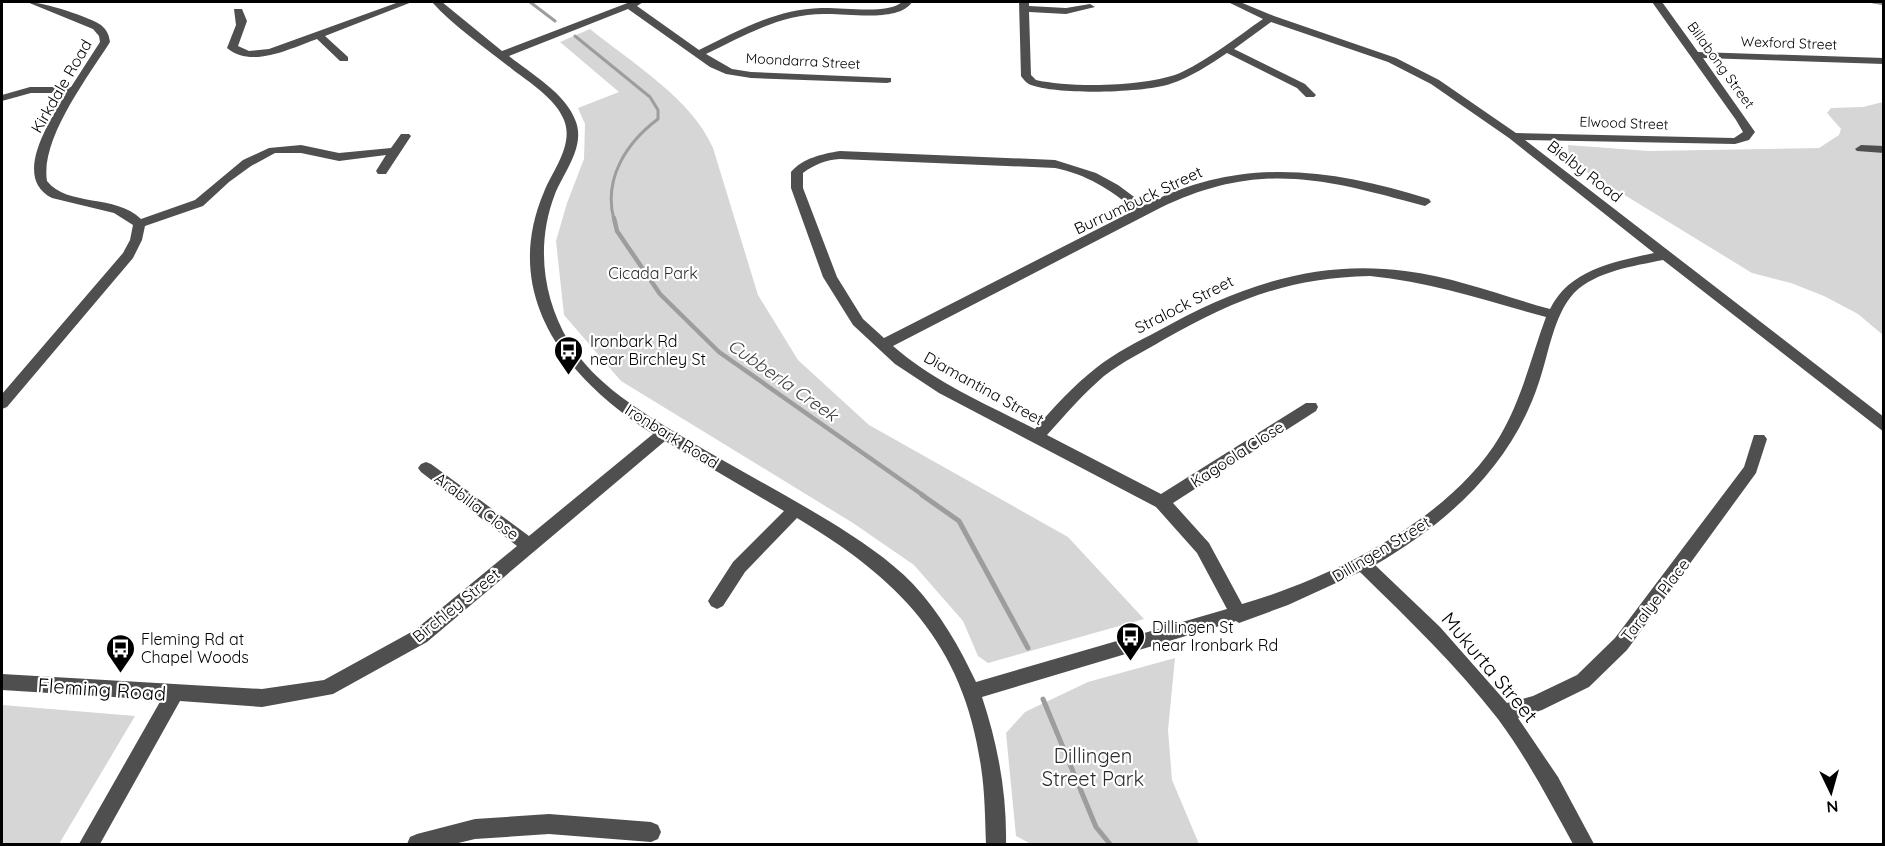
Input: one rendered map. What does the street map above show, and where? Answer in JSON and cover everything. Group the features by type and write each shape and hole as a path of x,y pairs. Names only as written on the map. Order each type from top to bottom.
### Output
{"street":[{"name":"Kirkdale Road","path":"33,2 97,27 104,35 105,42 50,131 40,162 40,180 52,194 114,208 132,216 139,224"},
{"path":"238,11 243,17 243,22 232,48 238,52 257,54 271,52 407,2"},
{"name":"Ironbark Road","path":"437,2 554,99 562,107 571,124 571,146 543,212 536,249 538,281 553,326 570,355 603,390 664,433 795,510 878,563 913,596 950,646 982,719 995,795 996,844"},
{"path":"698,54 785,15 814,10 884,13 900,9 906,2"},
{"name":"Bielby Road","path":"1233,2 1270,18 1392,60 1416,71 1513,136 1884,426"},
{"name":"Billabong Street","path":"1657,2 1749,132 1745,138 1735,141"},
{"path":"501,56 635,4"},
{"name":"Moondarra Street","path":"635,4 698,54 722,69 751,75 887,80"},
{"path":"1090,7 1066,11 1024,5 1026,76 1032,82 1044,85 1105,88 1164,82 1186,74 1227,49 1270,18"},
{"path":"318,35 344,59"},
{"path":"1227,49 1301,86 1310,96"},
{"name":"Wexford Street","path":"1694,55 1884,61"},
{"path":"2,98 30,90 75,90"},
{"path":"382,171 405,136"},
{"name":"Elwood Street","path":"1513,136 1735,141"},
{"path":"2,403 133,248 139,232 139,224 199,203 247,163 273,150 301,149 339,157 395,151"},
{"path":"1861,149 1884,150"},
{"name":"Diamantina Street","path":"1144,211 1096,176 1076,168 1055,164 840,155 825,156 808,162 797,171 797,188 830,277 858,322 900,360 944,389 1162,502 1203,549 1239,615"},
{"name":"Burrumbuck Street","path":"884,344 1144,211 1191,189 1220,180 1280,175 1323,178 1389,190 1425,202"},
{"name":"Dillingen Street","path":"972,692 1239,615 1311,588 1363,564 1432,520 1460,496 1497,453 1527,396 1562,298 1579,282 1612,269 1666,255"},
{"name":"Stralock Street","path":"1036,438 1102,370 1228,298 1273,283 1321,274 1363,272 1405,275 1444,282 1555,315"},
{"name":"Kagoola Close","path":"1162,502 1311,407"},
{"name":"Birchley Street","path":"175,693 262,698 327,688 421,636 664,433"},
{"name":"Taralye Place","path":"1504,713 1536,704 1583,681 1620,644 1695,548 1751,469 1759,439"},
{"name":"Arabilia Close","path":"426,468 529,545"},
{"path":"717,601 739,567 795,510"},
{"name":"Mukurta Street","path":"1363,564 1434,633 1504,713 1551,784 1584,844"},
{"name":"Fleming Road","path":"2,682 175,693 89,844"},
{"path":"417,844 475,829 549,824 651,832"}],"green space":[{"name":"Cicada Park","path":"590,29 676,98 703,130 713,148 758,295 798,360 869,425 1068,537 1144,619 988,663 978,656 963,621 914,565 853,523 621,381 564,315 556,241 567,203 584,159 585,124 578,108 619,92 560,42"},
{"path":"1883,102 1883,335 1858,314 1824,296 1791,283 1752,273 1569,161 1568,145 1648,151 1819,148 1839,135 1841,129 1827,113 1831,108 1863,107"},
{"name":"Dillingen Street Park","path":"1175,658 1168,730 1172,780 1199,844 1031,844 1016,836 1006,733 1025,712 1088,682"},
{"path":"2,705 135,716 59,844 2,844"}],"waterway":[{"name":"Cubberla Creek","path":"530,2 555,21"},
{"path":"1873,2 1884,4"},
{"name":"Cubberla Creek","path":"575,36 650,97 658,110 658,119 636,139 620,163 612,190 611,205 614,220"},
{"name":"Cubberla Creek","path":"614,218 617,231 660,294 719,352 924,496"},
{"name":"Cubberla Creek","path":"922,495 959,521 1028,648"},
{"name":"Cubberla Creek","path":"1043,699 1096,827 1110,844"}],"place":[{"name":"Ironbark Rd near Birchley St","path":"569,376"},
{"name":"Dillingen St near Ironbark Rd","path":"1131,662"},
{"name":"Fleming Rd at Chapel Woods","path":"120,674"}]}
